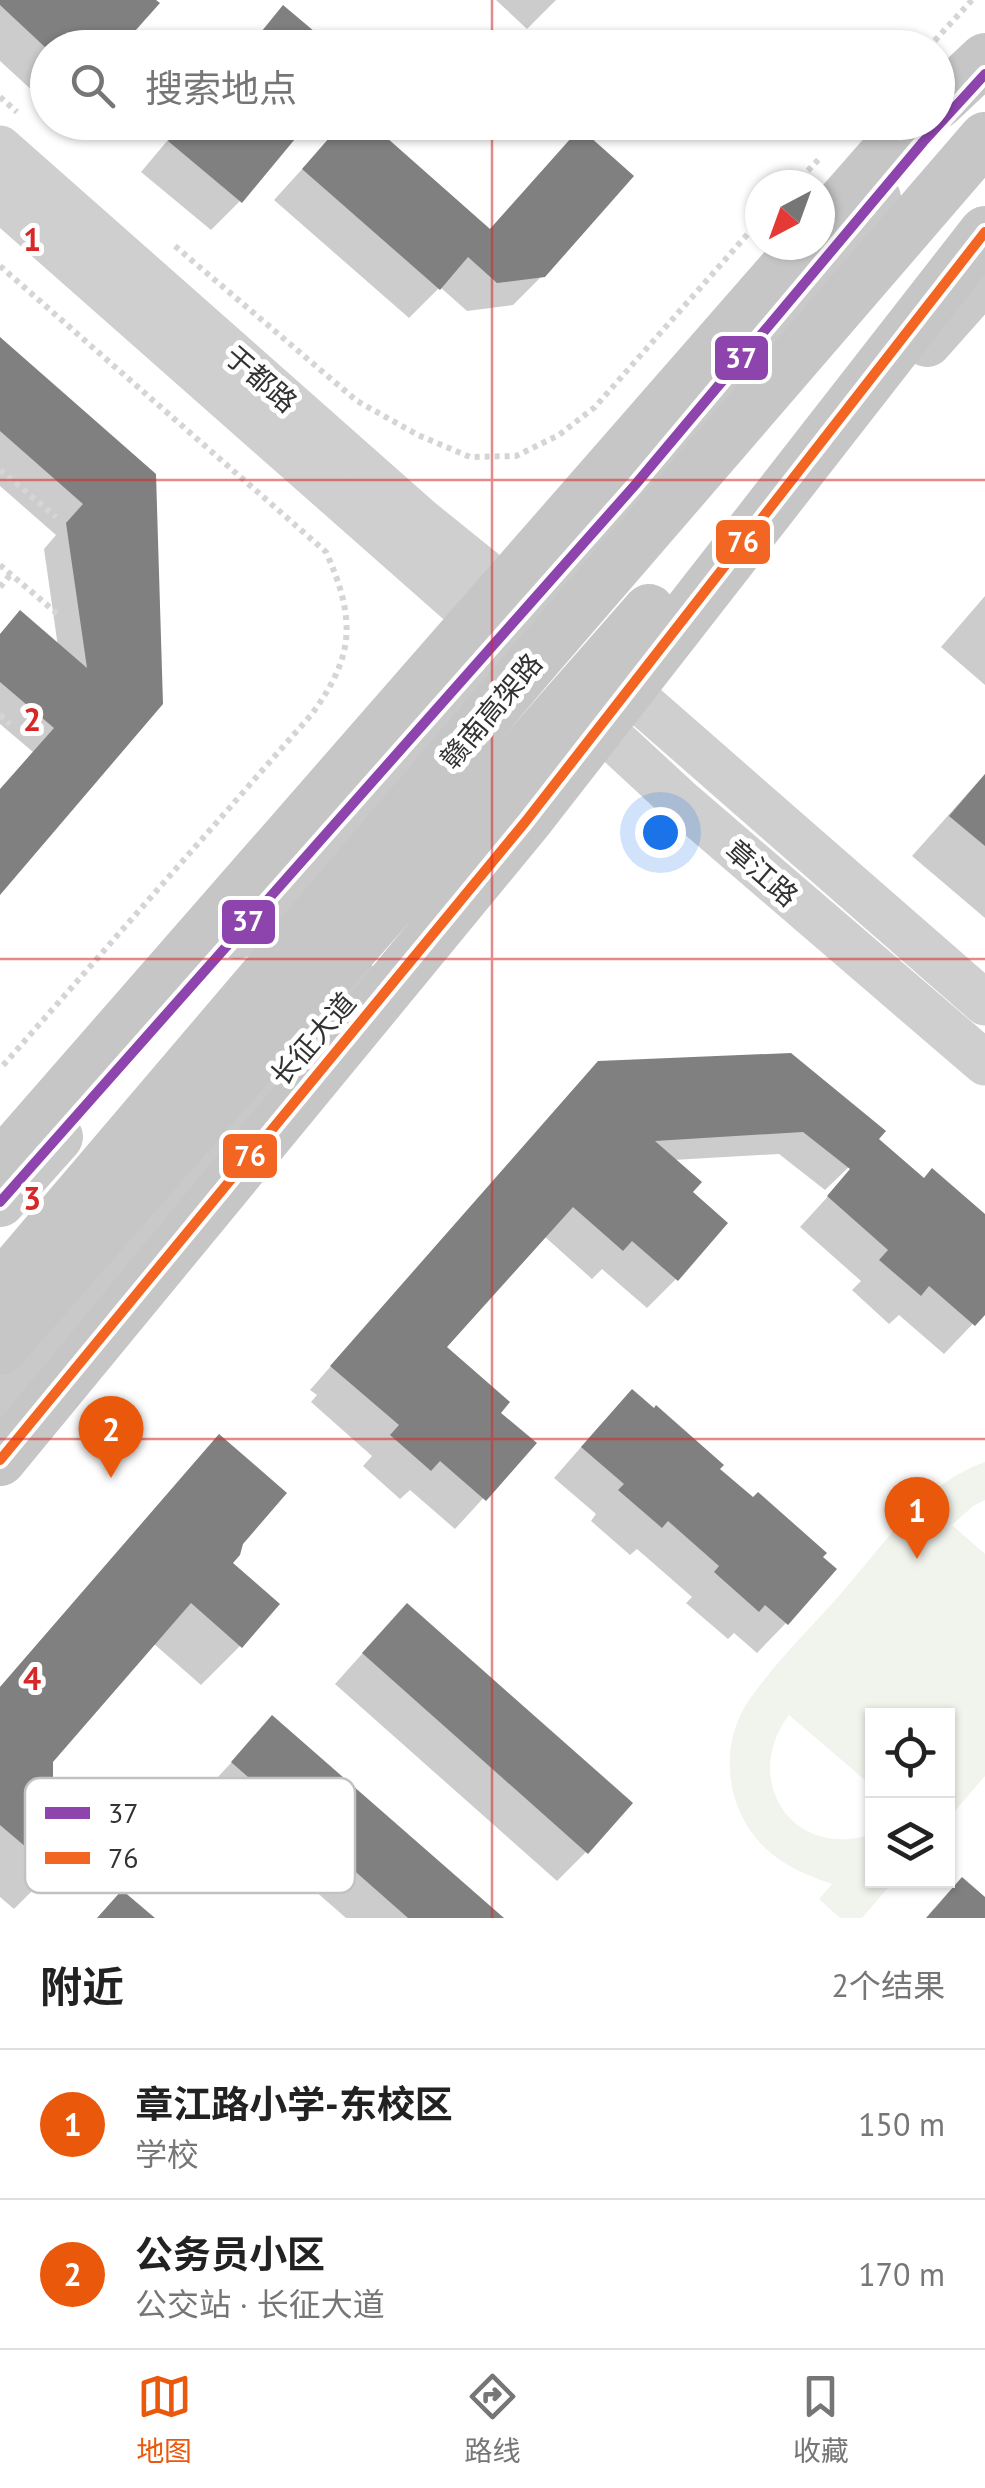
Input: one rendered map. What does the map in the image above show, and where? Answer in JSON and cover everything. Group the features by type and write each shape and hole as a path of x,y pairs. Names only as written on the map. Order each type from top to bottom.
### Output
{"highway":[{"path":"955,87 985,59"},
{"name":"赣南高架路","path":"0,1288 985,138"},
{"path":"835,211 898,140"},
{"name":"赣南高架路","path":"0,1349 985,224"},
{"path":"0,1460 526,821 985,232"},
{"path":"0,1166 792,260"}],"main road":[{"path":"955,107 985,74"},
{"name":"于都路","path":"13,134 371,476 513,622"},
{"path":"0,1202 635,484 925,140"},
{"name":"于都路","path":"0,198 513,622"},
{"name":"长征大道","path":"0,1397 606,701 985,277"},
{"name":"章江路","path":"513,622 606,701 985,1003"},
{"name":"章江路","path":"606,701 680,800 985,1063"}],"path":[{"path":"944,30 972,0"},
{"path":"0,97 13,134"},
{"path":"166,238 357,401 418,435 470,456 516,456 559,435 595,406 745,237"},
{"path":"0,266 326,552 341,586 346,615 344,654 334,684 311,715 0,1069"},
{"path":"0,470 56,517"},
{"path":"0,565 60,616"},
{"path":"0,587 11,574"},
{"path":"0,715 10,724"}],"shaded area":[{"path":"985,1462 985,1500 952,1525 985,1554 985,1776 955,1811 955,1708 865,1708 865,1780 789,1715 775,1740 770,1765 773,1788 782,1809 798,1825 819,1836 844,1839 865,1835 865,1888 888,1888 862,1918 840,1918 819,1899 832,1884 783,1862 750,1830 739,1810 730,1766 738,1721 771,1671 907,1516 963,1472"}],"building":[{"path":"0,0 160,3 136,30 30,30 30,33 0,5"},
{"path":"283,5 313,30 263,30"},
{"path":"169,140 294,140 242,203"},
{"path":"327,140 389,140 490,229 569,140 594,140 634,176 545,277 497,283 468,257 440,290 302,169"},
{"path":"0,337 156,474 163,704 0,895 0,789 54,728 0,682 0,634 20,610 87,668 66,523 83,504 0,431"},
{"path":"985,774 985,846 949,816"},
{"path":"791,1053 886,1131 879,1139 924,1178 932,1168 985,1214 985,1315 975,1326 929,1286 921,1296 879,1260 888,1250 827,1196 850,1169 803,1132 655,1141 702,1182 693,1192 728,1223 678,1281 632,1241 623,1251 573,1207 447,1347 510,1402 501,1413 537,1443 486,1501 440,1461 431,1471 390,1435 399,1425 330,1366 598,1061"},
{"path":"632,1389 724,1465 720,1469 753,1497 758,1492 827,1553 823,1557 837,1569 788,1625 765,1605 759,1612 714,1572 719,1566 668,1521 662,1528 618,1490 624,1484 581,1447"},
{"path":"219,1434 287,1493 243,1544 233,1563 280,1604 242,1648 191,1603 53,1762 53,1778 25,1778 25,1846 0,1825 0,1687"},
{"path":"407,1603 633,1803 588,1854 362,1653"},
{"path":"272,1715 344,1778 249,1778 231,1762"},
{"path":"355,1788 504,1918 408,1918 355,1871"},
{"path":"962,1877 985,1897 985,1918 926,1918"},
{"path":"119,1893 126,1893 155,1918 97,1918"}],"transit line":[{"name":"37","path":"955,107 985,74"},
{"name":"37","path":"0,1202 635,485 925,140"},
{"name":"76","path":"0,1460 526,821 985,232"}],"place":[{"name":"公务员小区","path":"111,1478"},
{"name":"章江路小学-东校区","path":"917,1559"}]}
